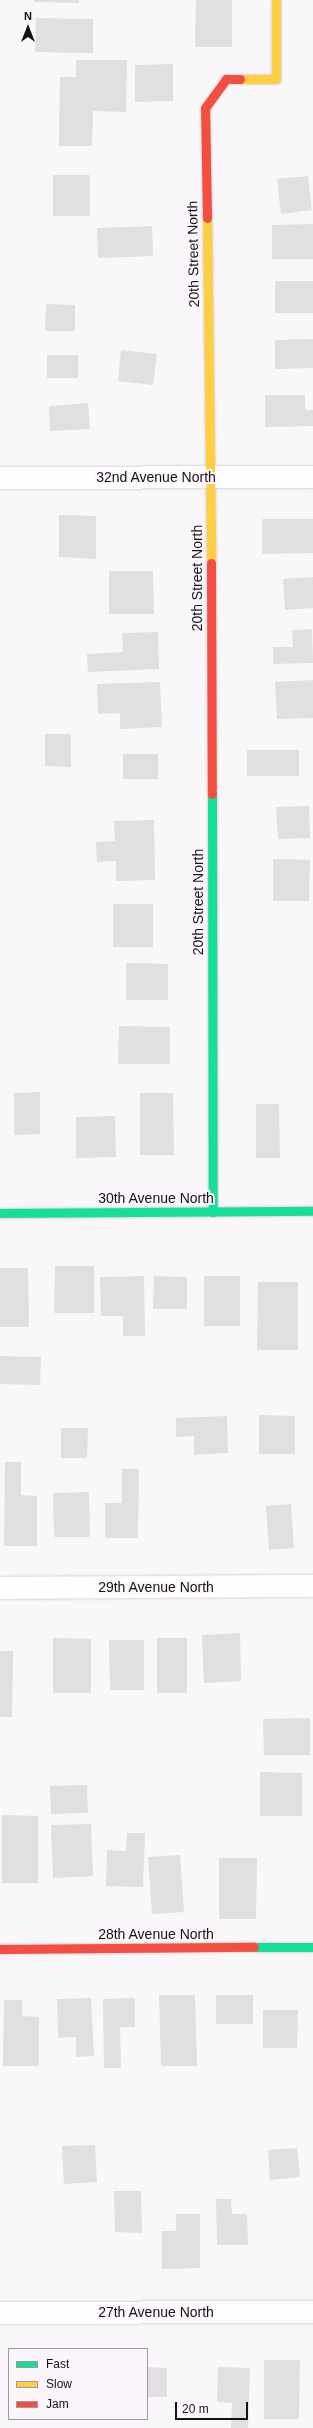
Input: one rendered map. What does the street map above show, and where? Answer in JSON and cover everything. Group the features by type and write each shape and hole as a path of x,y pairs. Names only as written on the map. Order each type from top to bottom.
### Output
{"street":[{"name":"20th Street North","path":"213,1212 211,477 205,108 226,78 276,78 276,0"},
{"name":"32nd Avenue North","path":"0,478 313,477"},
{"name":"30th Avenue North","path":"0,1213 313,1211"},
{"name":"29th Avenue North","path":"0,1588 313,1586"},
{"name":"28th Avenue North","path":"0,1949 313,1947"},
{"name":"27th Avenue North","path":"0,2313 313,2312"}],"building":[{"path":"34,0 79,0 79,3 34,2"},
{"path":"196,0 232,0 232,47 195,47"},
{"path":"36,18 93,19 93,53 35,52"},
{"path":"76,60 127,60 126,112 93,111 92,146 59,146 60,77 76,77"},
{"path":"173,64 173,101 135,102 135,65"},
{"path":"53,175 90,175 90,216 53,216"},
{"path":"308,176 312,210 281,214 277,179"},
{"path":"313,224 313,259 272,259 272,225"},
{"path":"152,226 153,256 98,258 97,228"},
{"path":"275,281 313,281 313,313 275,313"},
{"path":"46,304 75,305 75,331 45,331"},
{"path":"313,339 313,368 275,369 275,340"},
{"path":"121,350 157,354 153,385 118,381"},
{"path":"47,355 78,355 78,378 47,378"},
{"path":"265,395 305,395 305,410 313,410 313,426 265,427"},
{"path":"88,403 90,429 50,431 49,406"},
{"path":"59,515 96,516 96,559 59,557"},
{"path":"262,519 313,519 313,553 262,554"},
{"path":"109,571 153,571 154,614 109,614"},
{"path":"313,577 313,608 285,610 283,579"},
{"path":"312,629 313,663 273,664 273,647 293,647 292,630"},
{"path":"158,632 159,669 88,672 87,654 123,652 122,633"},
{"path":"313,680 313,718 277,719 275,682"},
{"path":"160,682 162,727 120,729 120,713 98,714 97,684"},
{"path":"45,734 71,734 71,767 45,766"},
{"path":"247,750 299,750 299,776 247,776"},
{"path":"123,754 158,754 158,779 123,779"},
{"path":"309,806 310,838 278,839 276,807"},
{"path":"154,820 155,880 116,881 116,861 97,862 96,842 115,841 114,821"},
{"path":"273,859 310,860 309,901 273,901"},
{"path":"113,904 153,904 153,947 113,947"},
{"path":"126,963 168,964 168,1000 126,1000"},
{"path":"119,1026 170,1027 170,1064 118,1064"},
{"path":"40,1092 40,1134 14,1135 14,1093"},
{"path":"140,1093 173,1093 174,1155 140,1155"},
{"path":"256,1104 279,1104 280,1158 256,1158"},
{"path":"115,1116 116,1157 76,1158 76,1117"},
{"path":"55,1266 94,1266 94,1313 54,1313"},
{"path":"0,1268 28,1268 29,1327 0,1327"},
{"path":"144,1276 145,1336 123,1336 123,1316 101,1316 100,1277"},
{"path":"154,1276 187,1277 187,1309 153,1309"},
{"path":"204,1276 240,1276 240,1326 204,1326"},
{"path":"258,1282 298,1282 298,1350 257,1350"},
{"path":"0,1356 41,1357 40,1385 0,1384"},
{"path":"259,1415 295,1416 295,1454 259,1454"},
{"path":"227,1416 228,1453 194,1455 194,1436 176,1437 176,1418"},
{"path":"61,1428 88,1428 87,1458 61,1458"},
{"path":"5,1462 21,1462 21,1495 37,1496 37,1546 4,1546"},
{"path":"122,1469 139,1469 138,1538 105,1538 105,1503 122,1503"},
{"path":"89,1492 90,1537 54,1537 53,1493"},
{"path":"291,1504 294,1548 269,1550 266,1506"},
{"path":"240,1633 241,1681 204,1683 202,1635"},
{"path":"53,1638 91,1639 91,1693 53,1693"},
{"path":"157,1638 187,1638 187,1693 157,1693"},
{"path":"109,1640 144,1640 144,1690 110,1690"},
{"path":"0,1651 13,1651 12,1717 0,1717"},
{"path":"310,1718 310,1755 264,1755 263,1719"},
{"path":"260,1772 302,1773 302,1816 260,1816"},
{"path":"87,1785 88,1813 51,1814 50,1786"},
{"path":"2,1815 38,1816 38,1883 2,1883"},
{"path":"91,1824 93,1876 53,1878 51,1825"},
{"path":"127,1833 145,1833 143,1887 106,1886 107,1850 126,1851"},
{"path":"180,1855 184,1912 152,1914 148,1857"},
{"path":"219,1858 257,1858 256,1919 219,1919"},
{"path":"159,1995 195,1995 197,2066 161,2066"},
{"path":"216,1995 253,1995 253,2024 216,2024"},
{"path":"91,1998 94,2056 76,2057 76,2037 58,2038 57,1999"},
{"path":"135,1998 135,2027 120,2027 121,2068 104,2068 103,1999"},
{"path":"4,2000 22,2000 22,2016 39,2017 39,2066 3,2066"},
{"path":"263,2010 298,2010 297,2048 263,2048"},
{"path":"95,2145 97,2182 64,2184 62,2146"},
{"path":"297,2148 300,2177 270,2180 268,2150"},
{"path":"114,2191 141,2191 142,2233 115,2232"},
{"path":"216,2199 231,2199 232,2214 247,2214 248,2245 217,2245"},
{"path":"176,2214 200,2214 200,2268 162,2269 162,2231 176,2231"},
{"path":"264,2360 300,2360 299,2419 264,2419"},
{"path":"148,2367 167,2368 167,2397 148,2397"},
{"path":"218,2367 250,2368 248,2428 231,2428 232,2403 217,2402"}],"traffic: fast":[{"path":"212,794 213,1212"},
{"path":"0,1213 313,1211"},
{"path":"254,1947 313,1947"}],"traffic: slow":[{"path":"240,79 276,79 276,0"},
{"path":"207,218 211,563"}],"traffic: jam":[{"path":"207,218 205,108 226,79 240,79"},
{"path":"211,563 212,794"},
{"path":"0,1949 254,1947"}]}
